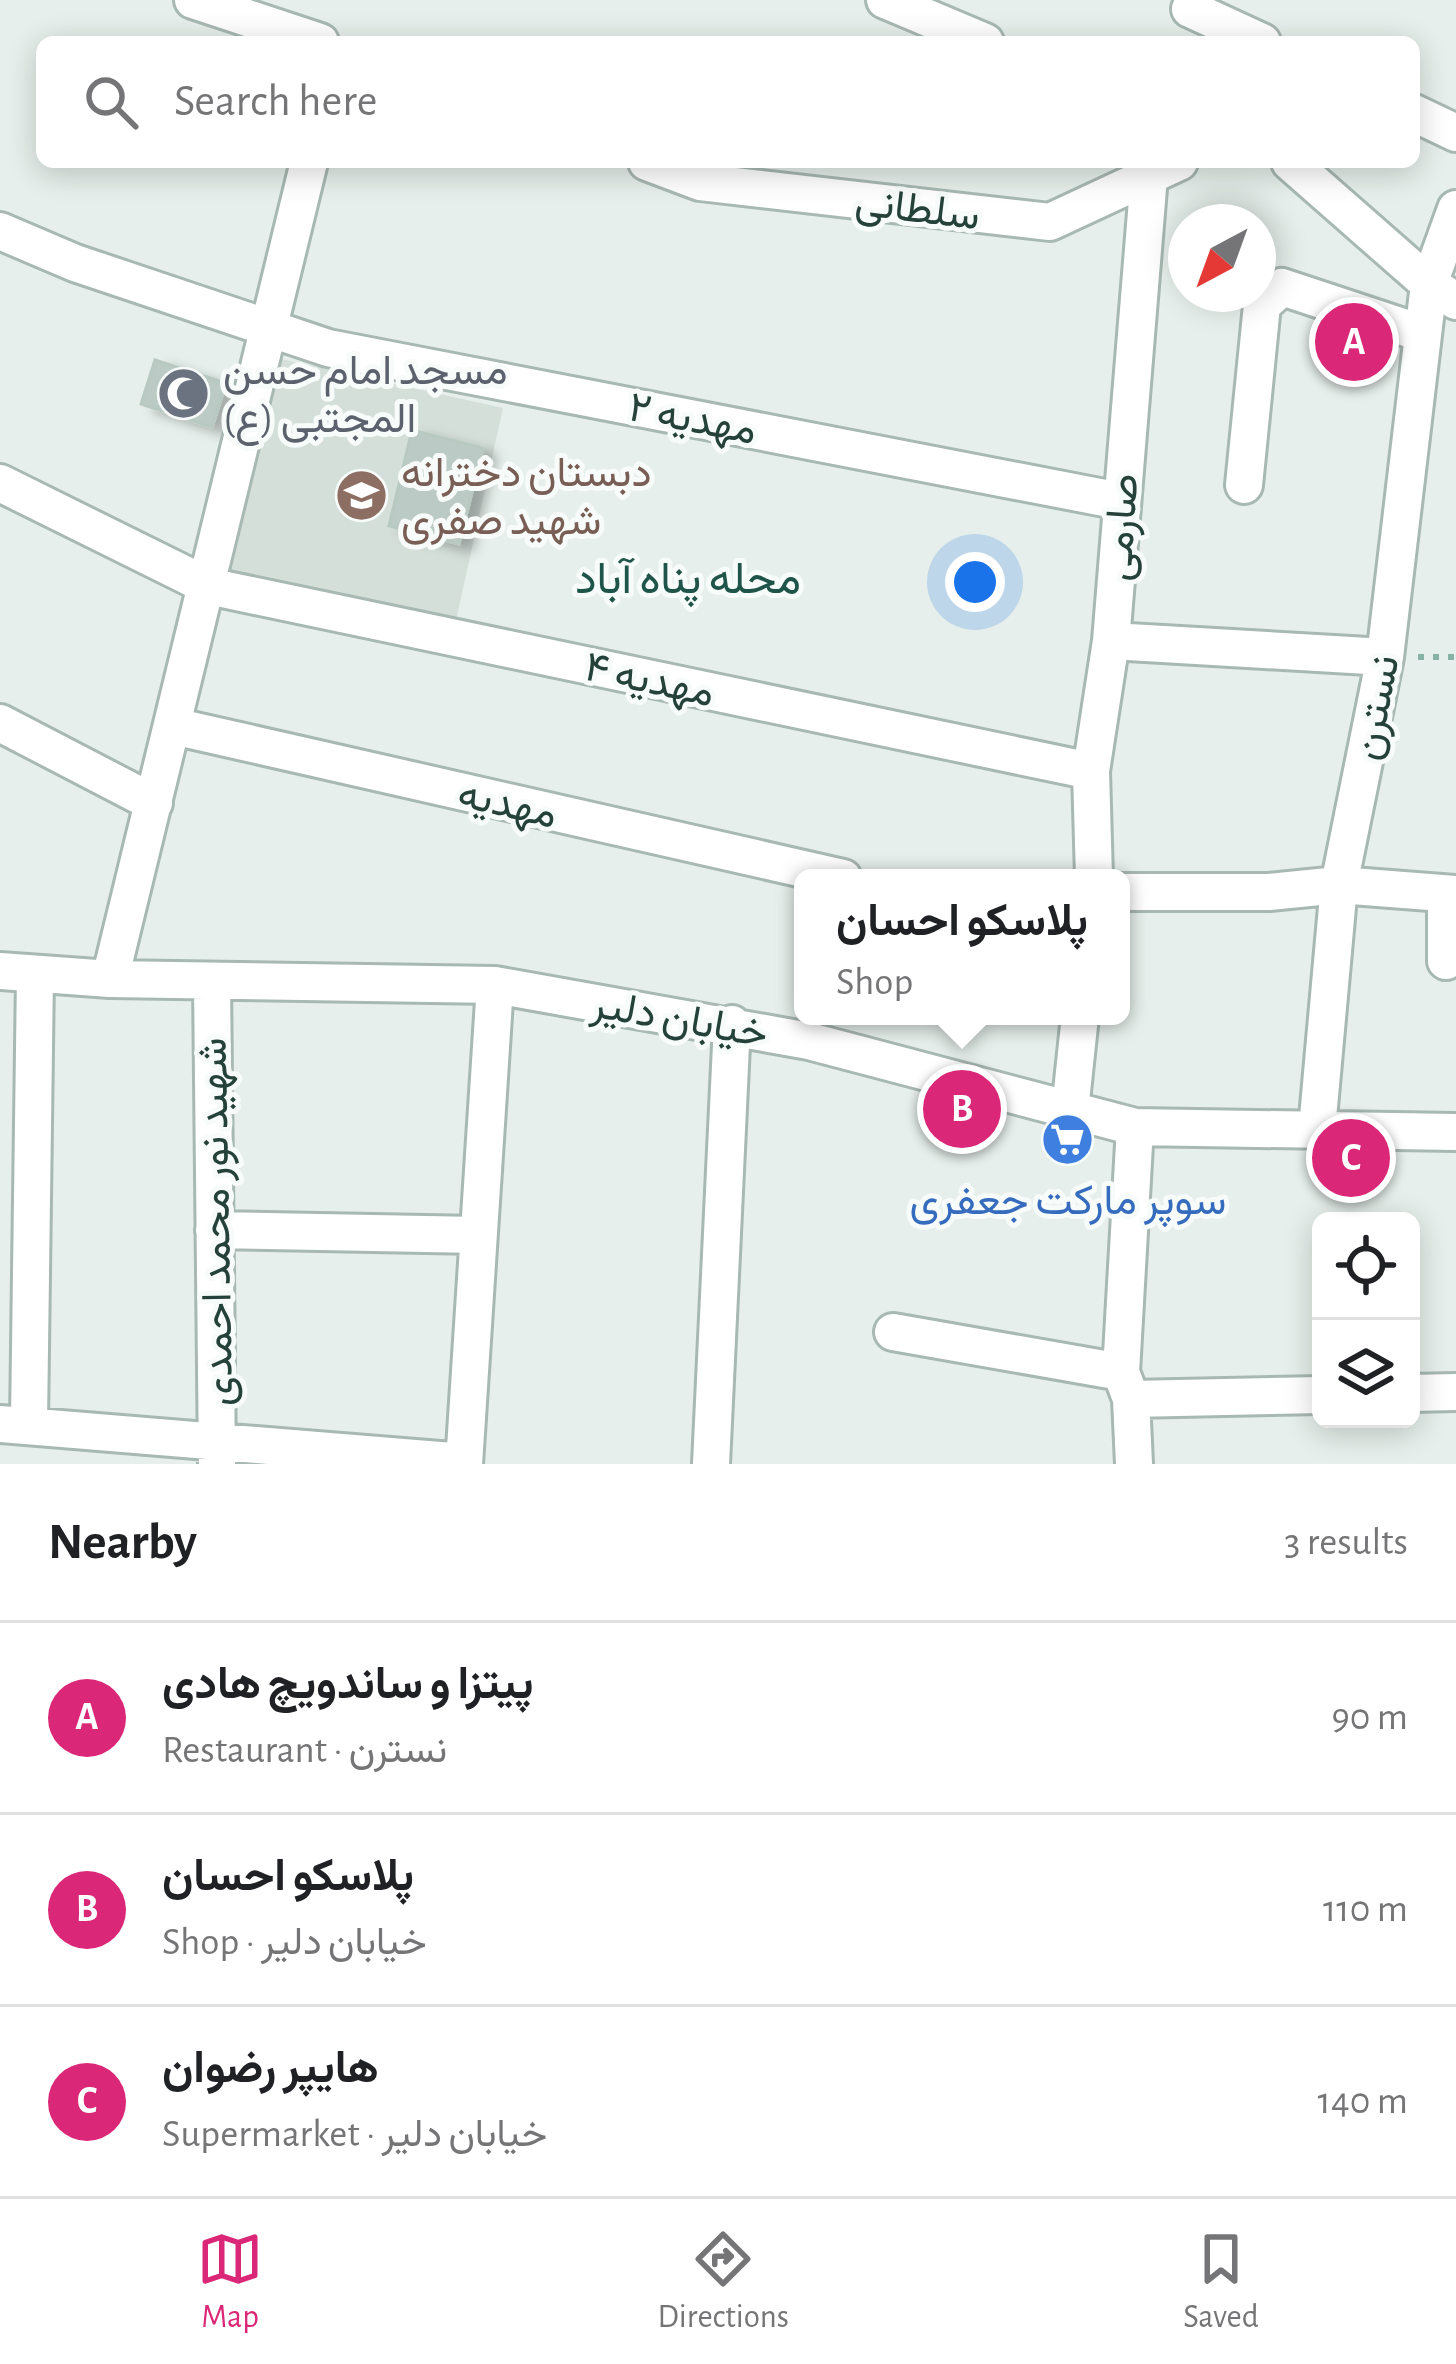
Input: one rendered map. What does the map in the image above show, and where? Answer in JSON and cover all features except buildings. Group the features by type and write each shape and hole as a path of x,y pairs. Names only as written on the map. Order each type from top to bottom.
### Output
{"street":[{"path":"193,0 302,36"},
{"path":"885,0 971,36"},
{"path":"1194,17 1246,36"},
{"path":"1420,116 1456,133"},
{"path":"110,979 308,168"},
{"name":"سلطانی","path":"663,168 700,182 1050,222 1155,168"},
{"name":"صارمی","path":"1094,869 1091,771 1111,641 1120,501 1157,168"},
{"path":"1297,168 1442,292"},
{"name":"نسترن","path":"1317,1129 1339,885 1385,657 1421,333 1442,292 1456,209"},
{"name":"مهدیه ۲","path":"0,231 267,331 350,353 1120,501"},
{"path":"1244,485 1262,304 1282,287 1421,333"},
{"name":"مهدیه ۴","path":"0,483 208,586 1091,771"},
{"path":"1111,641 1385,657"},
{"path":"0,723 154,803"},
{"name":"مهدیه","path":"173,726 803,869"},
{"path":"1130,892 1269,892 1339,885 1451,894 1446,962"},
{"path":"18,972 14,1424 217,1452 464,1463 495,985"},
{"name":"خیابان دلیر","path":"18,972 110,979 495,985 732,1024 1135,1127 1456,1132"},
{"name":"شهید نور محمد احمدی","path":"212,981 217,1452"},
{"path":"711,1464 732,1024"},
{"path":"1070,1110 1080,1025"},
{"path":"1134,1464 1126,1386 1135,1127"},
{"path":"214,1230 478,1235"},
{"path":"893,1332 1126,1386 1312,1395"},
{"path":"1420,1393 1456,1392"}],"shaded area":[{"name":"دبستان دخترانه شهید صفری","path":"272,357 503,408 453,634 222,581"}],"place":[{"name":"پیتزا و ساندویچ هادی","path":"1354,342"},
{"name":"مسجد امام حسن المجتبی (ع)","path":"184,393"},
{"name":"دبستان دخترانه شهید صفری","path":"362,495"},
{"name":"پلاسکو احسان","path":"962,1109"},
{"name":"سوپر مارکت جعفری","path":"1068,1140"},
{"name":"هایپر رضوان","path":"1351,1158"}],"district":[{"name":"محله پناه آباد","path":"688,577"}]}
